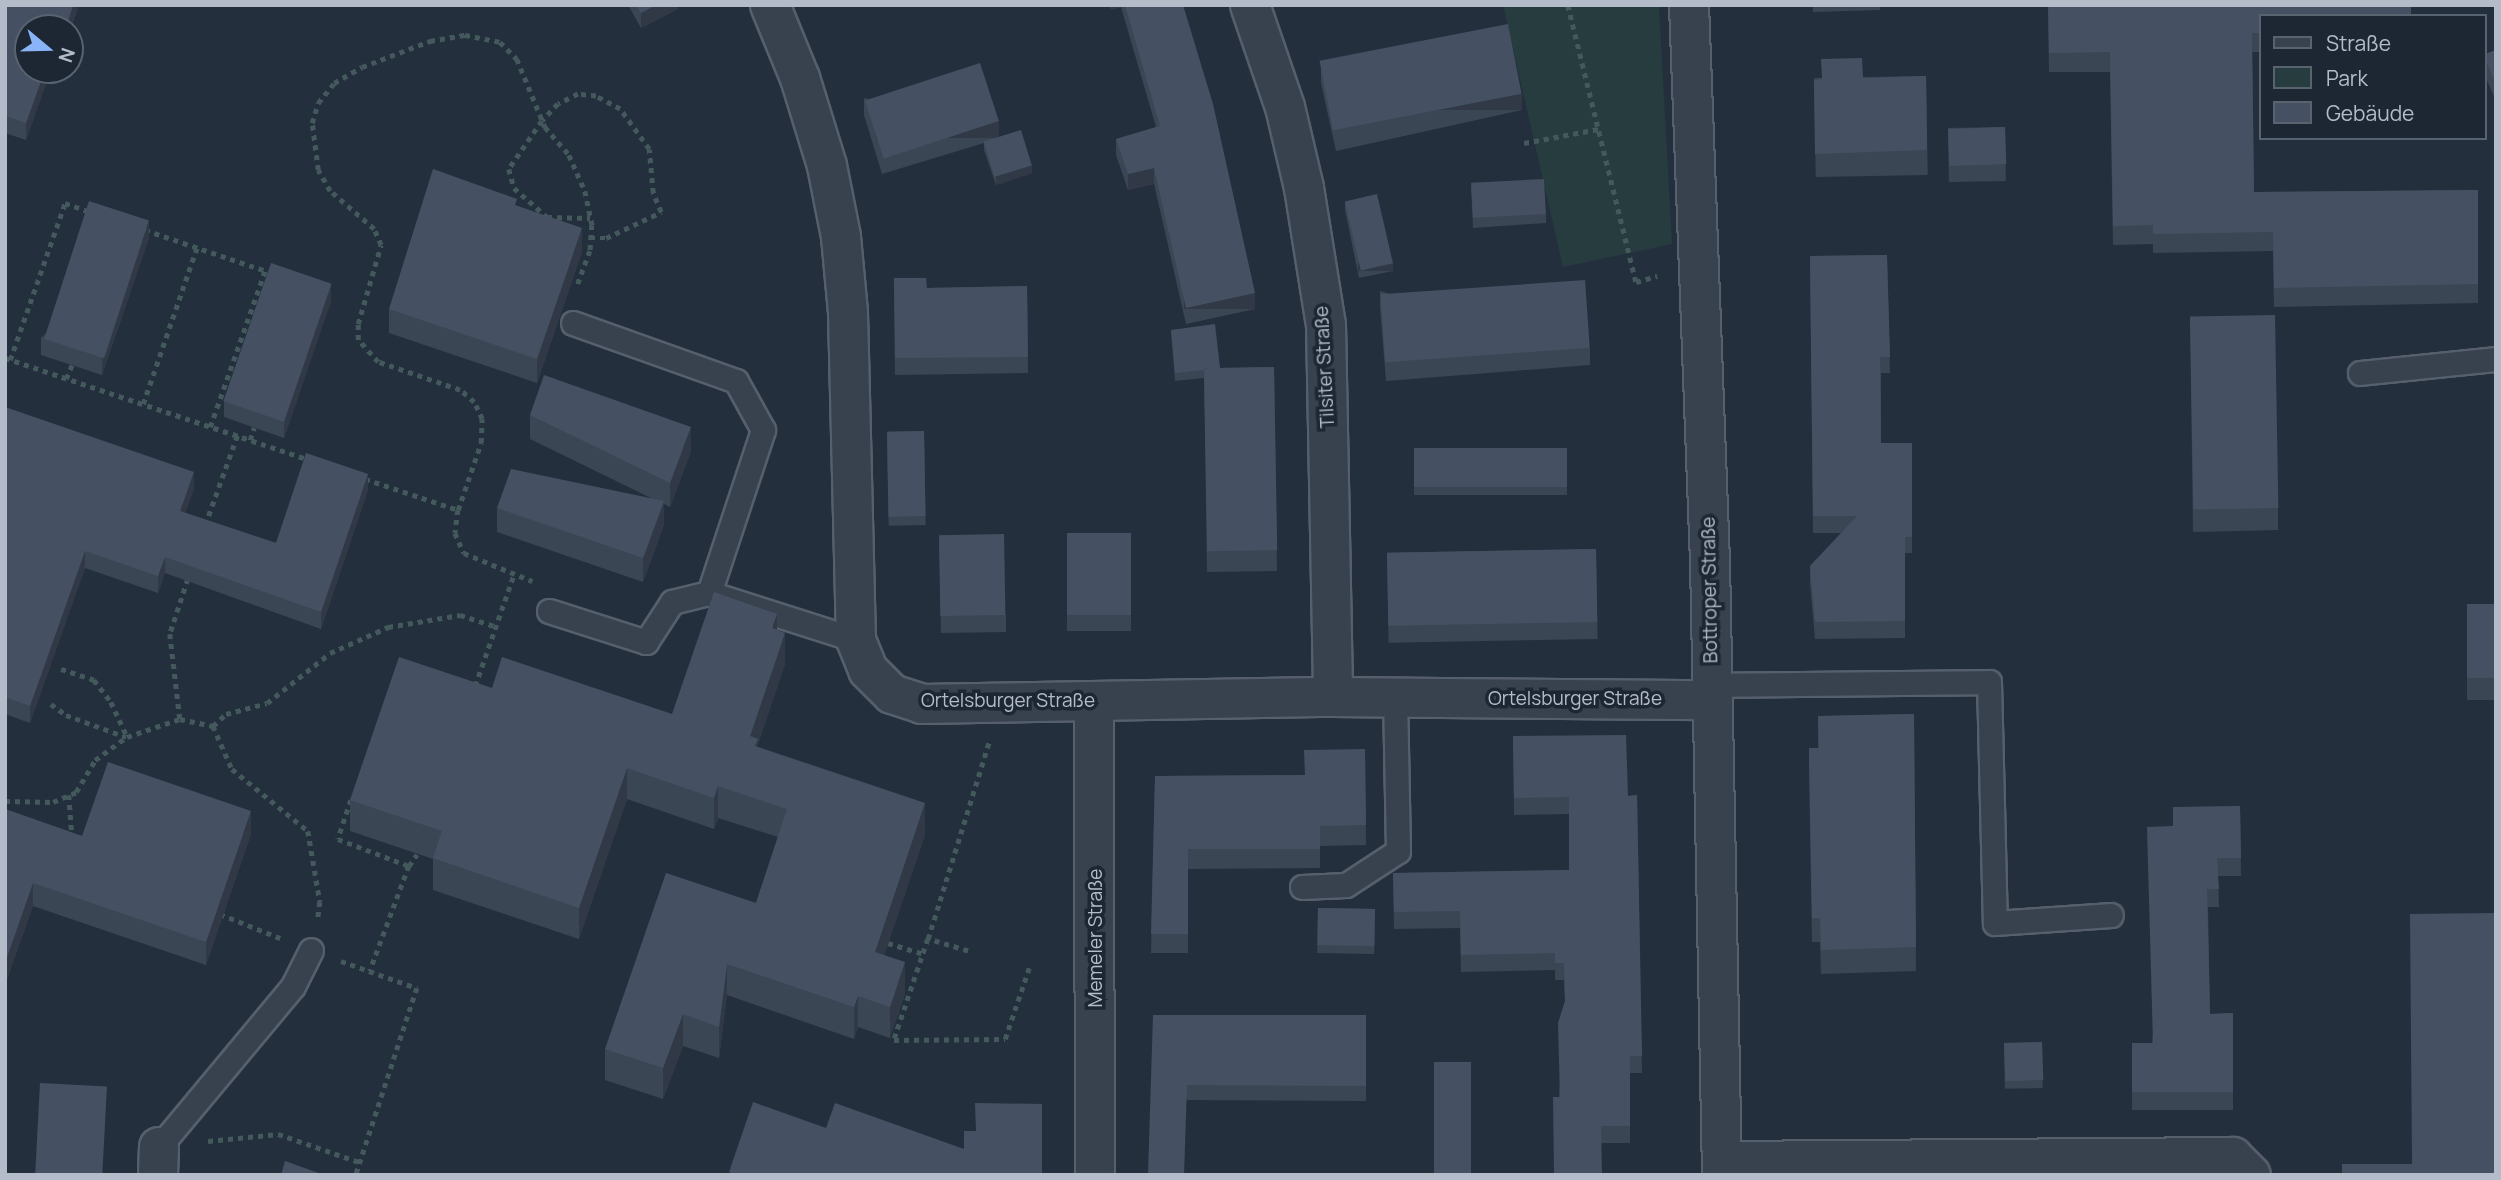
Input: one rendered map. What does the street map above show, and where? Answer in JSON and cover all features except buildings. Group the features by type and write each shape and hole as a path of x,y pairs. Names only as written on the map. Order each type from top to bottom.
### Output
{"street":[{"name":"Ortelsburger Straße","path":"770,5 800,78 827,166 842,237 848,313 856,640 868,670 892,694 922,704 1713,692"},
{"name":"Tilsiter Straße","path":"1250,5 1294,147 1326,325 1333,697"},
{"name":"Bottroper Straße","path":"1689,5 1701,263 1722,1168"},
{"name":"Memeler Straße","path":"1094,701 1095,1175"},
{"path":"1722,1168 2233,1157 2251,1175"}],"lane":[{"path":"573,323 736,381 763,430 709,593"},
{"path":"2361,373 2496,359"},
{"path":"549,611 646,642 672,602 709,593 856,640"},
{"path":"1713,692 1989,682 1994,923 2111,915"},
{"path":"1302,887 1346,884 1398,851 1395,697"},
{"path":"158,1161 293,986 311,950"}],"path":[{"path":"1568,5 1636,282 1701,263"},
{"path":"549,611 554,589 464,553 455,533 458,510 481,443 482,419 474,402 460,390 378,362 358,340 381,245 374,229 330,191 318,170 312,124 318,103 334,83 430,41 465,35 500,42 517,59 542,121 569,155 590,218 590,239 565,321 573,323"},
{"path":"590,218 547,217 514,188 509,169 542,121 558,104 578,94 596,96 620,109 649,149 653,192 661,212 606,238 590,239"},
{"path":"1524,143 1599,129"},
{"path":"104,216 65,203 8,359 315,462"},
{"path":"131,225 277,275"},
{"path":"143,404 197,247"},
{"path":"210,427 265,271"},
{"path":"66,379 72,365"},
{"path":"250,440 254,428"},
{"path":"202,536 237,436"},
{"path":"354,475 458,510"},
{"path":"180,719 170,634 190,572"},
{"path":"474,689 514,574"},
{"path":"213,726 226,714 267,702 330,653 388,627 460,615 496,627"},
{"path":"61,669 94,680 111,702 127,737"},
{"path":"51,704 66,715 127,737"},
{"path":"5,801 53,802 76,792 95,760 127,737 180,719 213,726"},
{"path":"213,726 232,769 308,831 320,902 311,950"},
{"path":"977,780 894,1040 1005,1039 1029,968"},
{"path":"355,789 338,839 409,866"},
{"path":"69,795 71,842"},
{"path":"370,971 409,866 417,854"},
{"path":"219,914 417,988 356,1175"},
{"path":"928,939 968,951"},
{"path":"888,943 923,954"},
{"path":"158,1161 278,1134 359,1162"}],"green space":[{"path":"1503,5 1659,5 1672,244 1563,267"}]}
